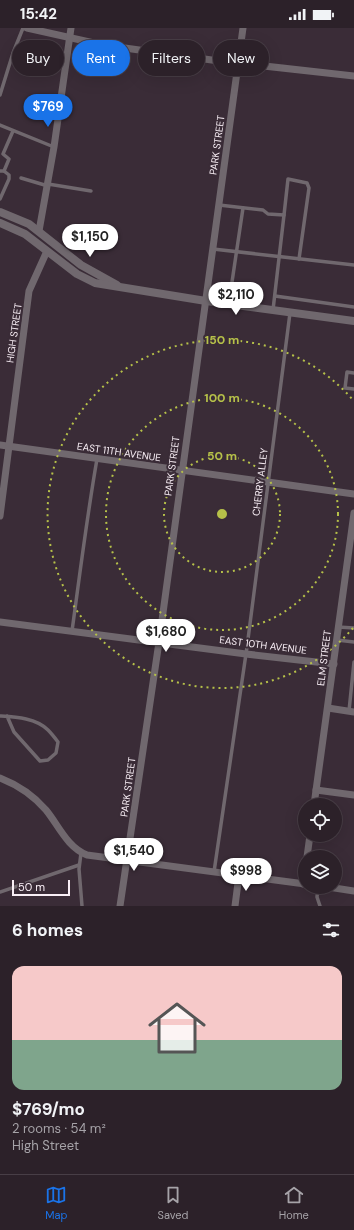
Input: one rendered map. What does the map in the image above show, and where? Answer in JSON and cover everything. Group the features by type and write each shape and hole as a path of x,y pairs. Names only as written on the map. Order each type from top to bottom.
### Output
{"street":[{"path":"27,28 103,45 213,60"},
{"path":"39,231 54,147 71,28"},
{"name":"PARK STREET","path":"241,40 243,28"},
{"path":"269,66 354,76"},
{"name":"PARK STREET","path":"120,906 159,642 181,471 206,301 236,76"},
{"path":"0,212 29,224 81,265 121,287"},
{"path":"0,223 25,234 77,274 95,283 206,301 354,322"},
{"name":"HIGH STREET","path":"0,516 29,291 47,251"},
{"name":"EAST 11TH AVENUE","path":"0,445 354,494"},
{"name":"ELM STREET","path":"315,798 338,626 351,556 354,513"},
{"name":"EAST 10TH AVENUE","path":"0,622 334,664"},
{"path":"328,708 352,711"},
{"path":"0,778 17,786 35,799 51,816 71,846 81,853 95,857 127,862 298,883"},
{"path":"316,790 354,795"},
{"path":"235,906 239,875"},
{"path":"342,889 354,891"}],"lane":[{"path":"0,94 13,53 23,28"},
{"path":"0,132 1,126 54,147"},
{"path":"0,200 9,179 9,175 2,171 9,159 3,154 13,131"},
{"path":"22,178 48,185 91,190"},
{"path":"273,310 288,179 307,183 310,188 299,259"},
{"path":"219,205 263,210 268,214 284,215"},
{"path":"232,282 242,208"},
{"path":"213,249 354,265"},
{"path":"275,296 354,307"},
{"name":"CHERRY ALLEY","path":"214,872 246,654 290,313"},
{"path":"354,373 347,372 344,388 354,389"},
{"path":"72,631 84,535 96,459"},
{"path":"338,626 354,628"},
{"path":"337,640 354,642"},
{"path":"352,711 354,662"},
{"path":"0,716 8,716 35,721 48,730 58,742 56,753 48,760 40,761 14,732 8,716"},
{"path":"81,853 79,865 82,906"},
{"path":"0,892 79,865"},
{"path":"317,894 320,906"}]}
